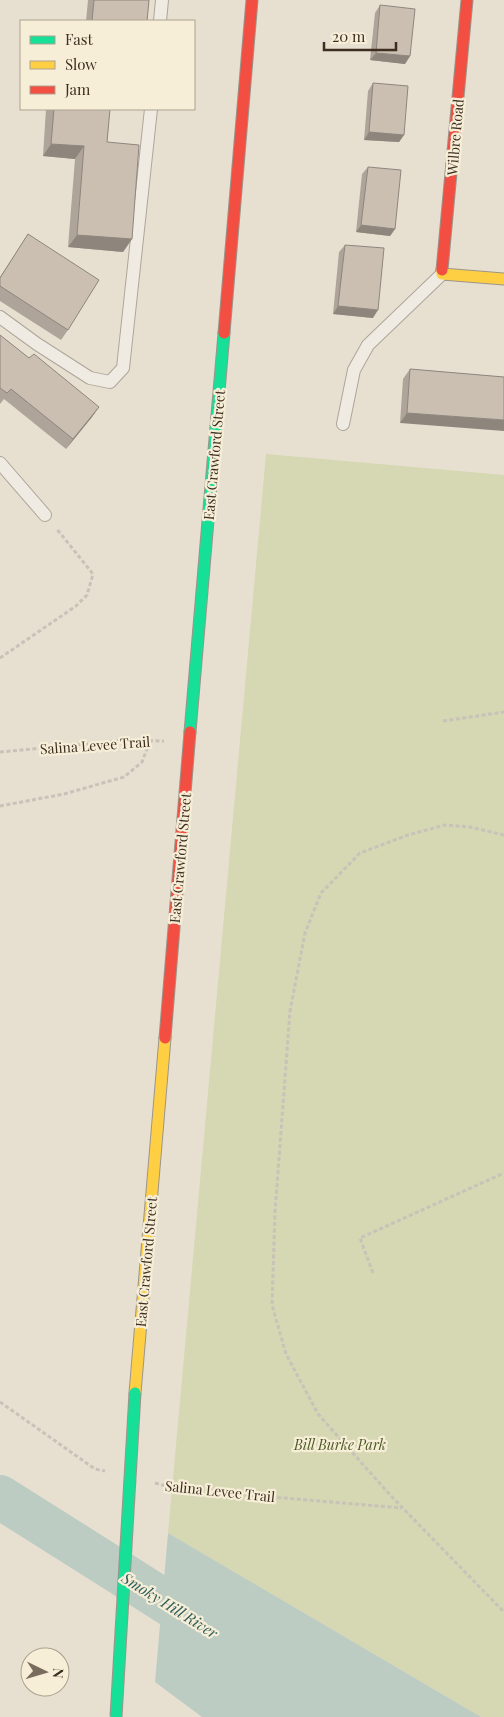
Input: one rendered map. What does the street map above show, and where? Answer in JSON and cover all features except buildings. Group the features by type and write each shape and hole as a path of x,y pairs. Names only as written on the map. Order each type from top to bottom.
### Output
{"street":[{"name":"East Crawford Street","path":"116,1717 135,1393 252,0"},
{"name":"Wilbre Road","path":"442,274 467,0"},
{"path":"442,274 504,279"}],"lane":[{"path":"160,20 162,0"},
{"path":"0,317 37,344 90,378 110,382 123,368 151,110"},
{"path":"343,424 354,370 368,345 442,274"},
{"path":"0,463 45,515"}],"path":[{"path":"0,658 76,606 87,595 93,574 45,515"},
{"path":"443,721 504,712"},
{"name":"Salina Levee Trail","path":"0,752 127,740 190,742"},
{"path":"0,806 64,794 124,778 142,762 150,741"},
{"path":"504,835 470,827 445,825 408,835 360,853 322,894 305,933 290,1011 275,1212 272,1306 286,1354 318,1414 402,1508 504,1612"},
{"path":"373,1273 360,1238 504,1173"},
{"path":"0,1402 95,1469 113,1473"},
{"name":"Salina Levee Trail","path":"150,1482 178,1488 402,1508"}],"green space":[{"name":"Bill Burke Park","path":"266,454 504,475 504,1717 481,1717 168,1533"}],"water":[{"path":"168,1533 481,1717 202,1717 155,1682"}],"waterway":[{"name":"Smoky Hill River","path":"0,1497 212,1631"}],"traffic: fast":[{"path":"190,732 224,333"},
{"path":"116,1717 135,1393"}],"traffic: slow":[{"path":"442,270 442,274 504,279"},
{"path":"135,1393 165,1038"}],"traffic: jam":[{"path":"224,333 252,0"},
{"path":"442,270 467,0"},
{"path":"165,1038 190,732"}]}
